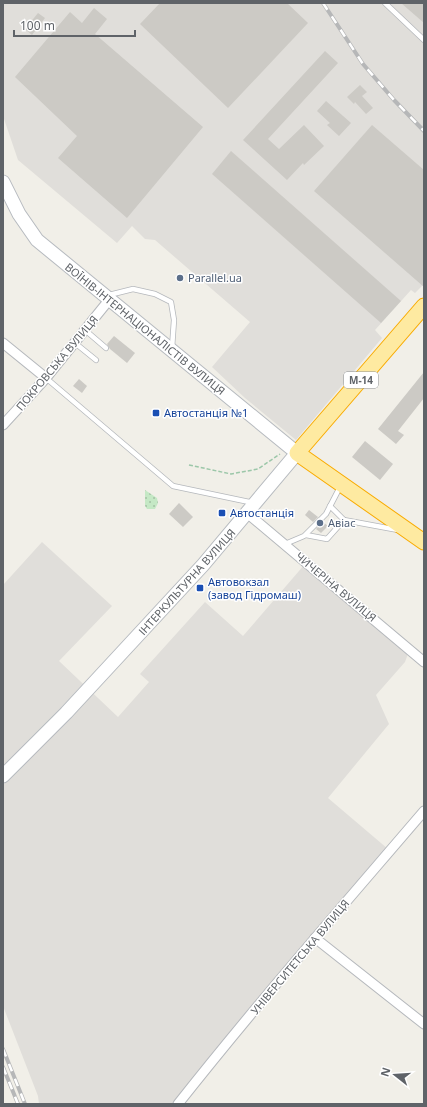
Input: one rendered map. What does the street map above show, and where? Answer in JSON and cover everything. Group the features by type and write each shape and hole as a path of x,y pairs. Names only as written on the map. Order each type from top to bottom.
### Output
{"highway":[{"name":"ІНТЕРКУЛЬТУРНА ВУЛИЦЯ","path":"294,450 424,306"},
{"name":"ВОЇНІВ-ІНТЕРНАЦІОНАЛІСТІВ ВУЛИЦЯ","path":"294,450 424,542"}],"main road":[{"name":"ВОЇНІВ-ІНТЕРНАЦІОНАЛІСТІВ ВУЛИЦЯ","path":"3,182 19,214 37,240 294,450"},
{"name":"ІНТЕРКУЛЬТУРНА ВУЛИЦЯ","path":"3,776 66,713 203,565 251,508 294,450"}],"street":[{"name":"ПОКРОВСЬКА ВУЛИЦЯ","path":"3,424 46,378 75,343 107,298"},
{"path":"3,342 46,378"},
{"name":"ЧИЧЕРІНА ВУЛИЦЯ","path":"251,508 285,544 424,662"},
{"name":"УНІВЕРСИТЕТСЬКА ВУЛИЦЯ","path":"178,1104 223,1047 424,812"},
{"path":"315,938 424,1024"}],"lane":[{"path":"384,3 424,40"},
{"path":"107,298 133,289 155,294 171,302 174,320 172,351"},
{"path":"85,330 106,348"},
{"path":"75,343 96,360"},
{"path":"46,378 173,486 251,508"},
{"path":"285,544 306,535 326,514 342,484"},
{"path":"330,506 344,520 411,532"},
{"path":"306,535 327,539 344,520"}],"path":[{"path":"189,465 231,474 258,469 294,450"}],"shaded area":[{"path":"3,3 424,3 424,284 415,293 411,290 375,330 382,338 296,440 245,398 212,367 250,322 155,240 145,239 132,226 117,243 18,160 3,116"},
{"path":"42,542 112,606 59,661 118,717 149,682 140,674 205,602 243,636 305,564 409,651 405,662 376,695 389,724 328,798 388,849 174,1104 39,1104 38,1096 3,1006 3,585"}],"green space":[{"path":"145,490 157,498 158,503 155,509 147,509 145,506"}],"building":[{"path":"160,3 287,3 308,23 228,108 140,24"},
{"path":"401,3 424,3 424,23"},
{"path":"94,8 107,19 95,34 203,127 127,218 58,158 77,136 15,77 70,12 82,23"},
{"path":"38,13 45,18 32,35 25,29"},
{"path":"325,51 338,63 268,139 279,149 304,125 324,146 304,165 303,163 287,180 243,140"},
{"path":"360,85 367,92 362,96 373,108 366,114 355,102 354,104 347,97"},
{"path":"326,101 351,123 339,136 327,125 330,123 317,111"},
{"path":"372,125 424,170 424,287 314,191"},
{"path":"231,151 401,301 381,323 212,174"},
{"path":"114,336 135,353 127,363 110,349 107,344"},
{"path":"424,372 424,398 398,431 404,435 396,444 378,429"},
{"path":"79,379 87,386 82,393 73,386"},
{"path":"365,441 393,464 380,480 352,457"},
{"path":"179,503 193,517 183,527 169,514"},
{"path":"309,510 318,517 313,522 305,515"},
{"path":"323,522 328,526 321,533 316,529"}],"railway":[{"path":"323,3 363,64 394,100 424,131"},
{"path":"3,1049 25,1104"},
{"path":"3,1067 18,1104"}],"place":[{"name":"Parallel.ua","path":"180,278"},
{"name":"Автостанція №1","path":"156,413"},
{"name":"Автостанція","path":"222,513"},
{"name":"Авіас","path":"320,523"},
{"name":"Автовокзал (завод Гідромаш)","path":"200,588"}]}
